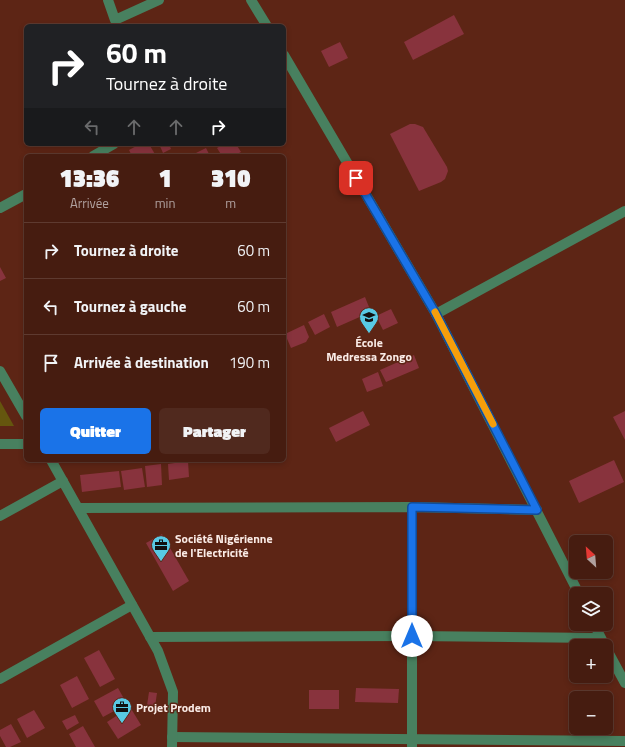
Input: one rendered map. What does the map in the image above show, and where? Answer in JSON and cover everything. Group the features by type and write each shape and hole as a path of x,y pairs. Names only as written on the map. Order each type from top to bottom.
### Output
{"street":[{"path":"108,0 115,20 159,0"},
{"path":"252,0 266,24"},
{"path":"286,58 436,314 576,587"},
{"path":"96,154 110,146"},
{"path":"0,208 24,195"},
{"path":"436,314 625,211"},
{"path":"0,371 24,413"},
{"path":"0,444 24,444"},
{"path":"52,462 158,652 173,692 172,742 412,743 625,741"},
{"path":"0,516 63,481"},
{"path":"79,508 412,507 537,510"},
{"path":"412,507 412,743"},
{"path":"0,679 132,605"},
{"path":"150,637 412,636 569,643"},
{"path":"613,661 625,683"}],"shaded area":[{"path":"0,401 14,426 0,426"}],"building":[{"path":"454,15 464,34 413,60 404,42"},
{"path":"340,42 348,58 329,67 321,51"},
{"path":"410,124 423,127 448,171 445,179 441,182 419,191 390,134"},
{"path":"136,146 150,146 155,154 131,154 129,150"},
{"path":"160,146 170,146 171,149 163,153"},
{"path":"220,146 237,146 241,152 237,154 221,154 217,148"},
{"path":"206,148 209,154 197,154 196,153"},
{"path":"0,267 6,278 0,281"},
{"path":"365,297 371,312 337,327 331,312"},
{"path":"391,309 398,323 383,330 376,316"},
{"path":"324,314 330,327 315,335 308,322"},
{"path":"304,325 309,337 306,342 291,348 286,334"},
{"path":"414,355 419,368 386,382 380,370"},
{"path":"378,372 383,386 367,392 362,379"},
{"path":"363,411 370,425 336,442 329,428"},
{"path":"625,411 625,440 613,417"},
{"path":"614,460 624,482 579,503 569,481"},
{"path":"188,462 189,477 169,480 168,464"},
{"path":"161,464 162,485 147,487 145,466"},
{"path":"142,468 145,487 124,490 121,471"},
{"path":"119,471 121,487 82,492 80,475"},
{"path":"162,534 189,581 173,591 146,543"},
{"path":"99,650 115,679 100,687 84,658"},
{"path":"77,676 89,699 72,708 60,685"},
{"path":"118,688 127,704 103,717 94,701"},
{"path":"356,688 399,689 398,703 355,702"},
{"path":"309,690 339,690 339,709 309,709"},
{"path":"149,692 157,693 154,713 146,712"},
{"path":"130,707 141,725 118,739 107,722"},
{"path":"34,710 45,728 27,738 17,719"},
{"path":"75,715 79,723 67,730 62,721"},
{"path":"11,724 21,742 10,747 6,747 0,736 0,730"},
{"path":"83,726 95,747 76,747 69,734"}],"slow traffic":[{"path":"435,312 493,424"}],"place":[{"name":"École Medressa Zongo","path":"369,334"},
{"name":"Société Nigérienne de l'Electricité","path":"161,562"},
{"name":"Projet Prodem","path":"122,724"}],"route":[{"path":"356,178 436,314 537,510 412,507 412,636"}]}
